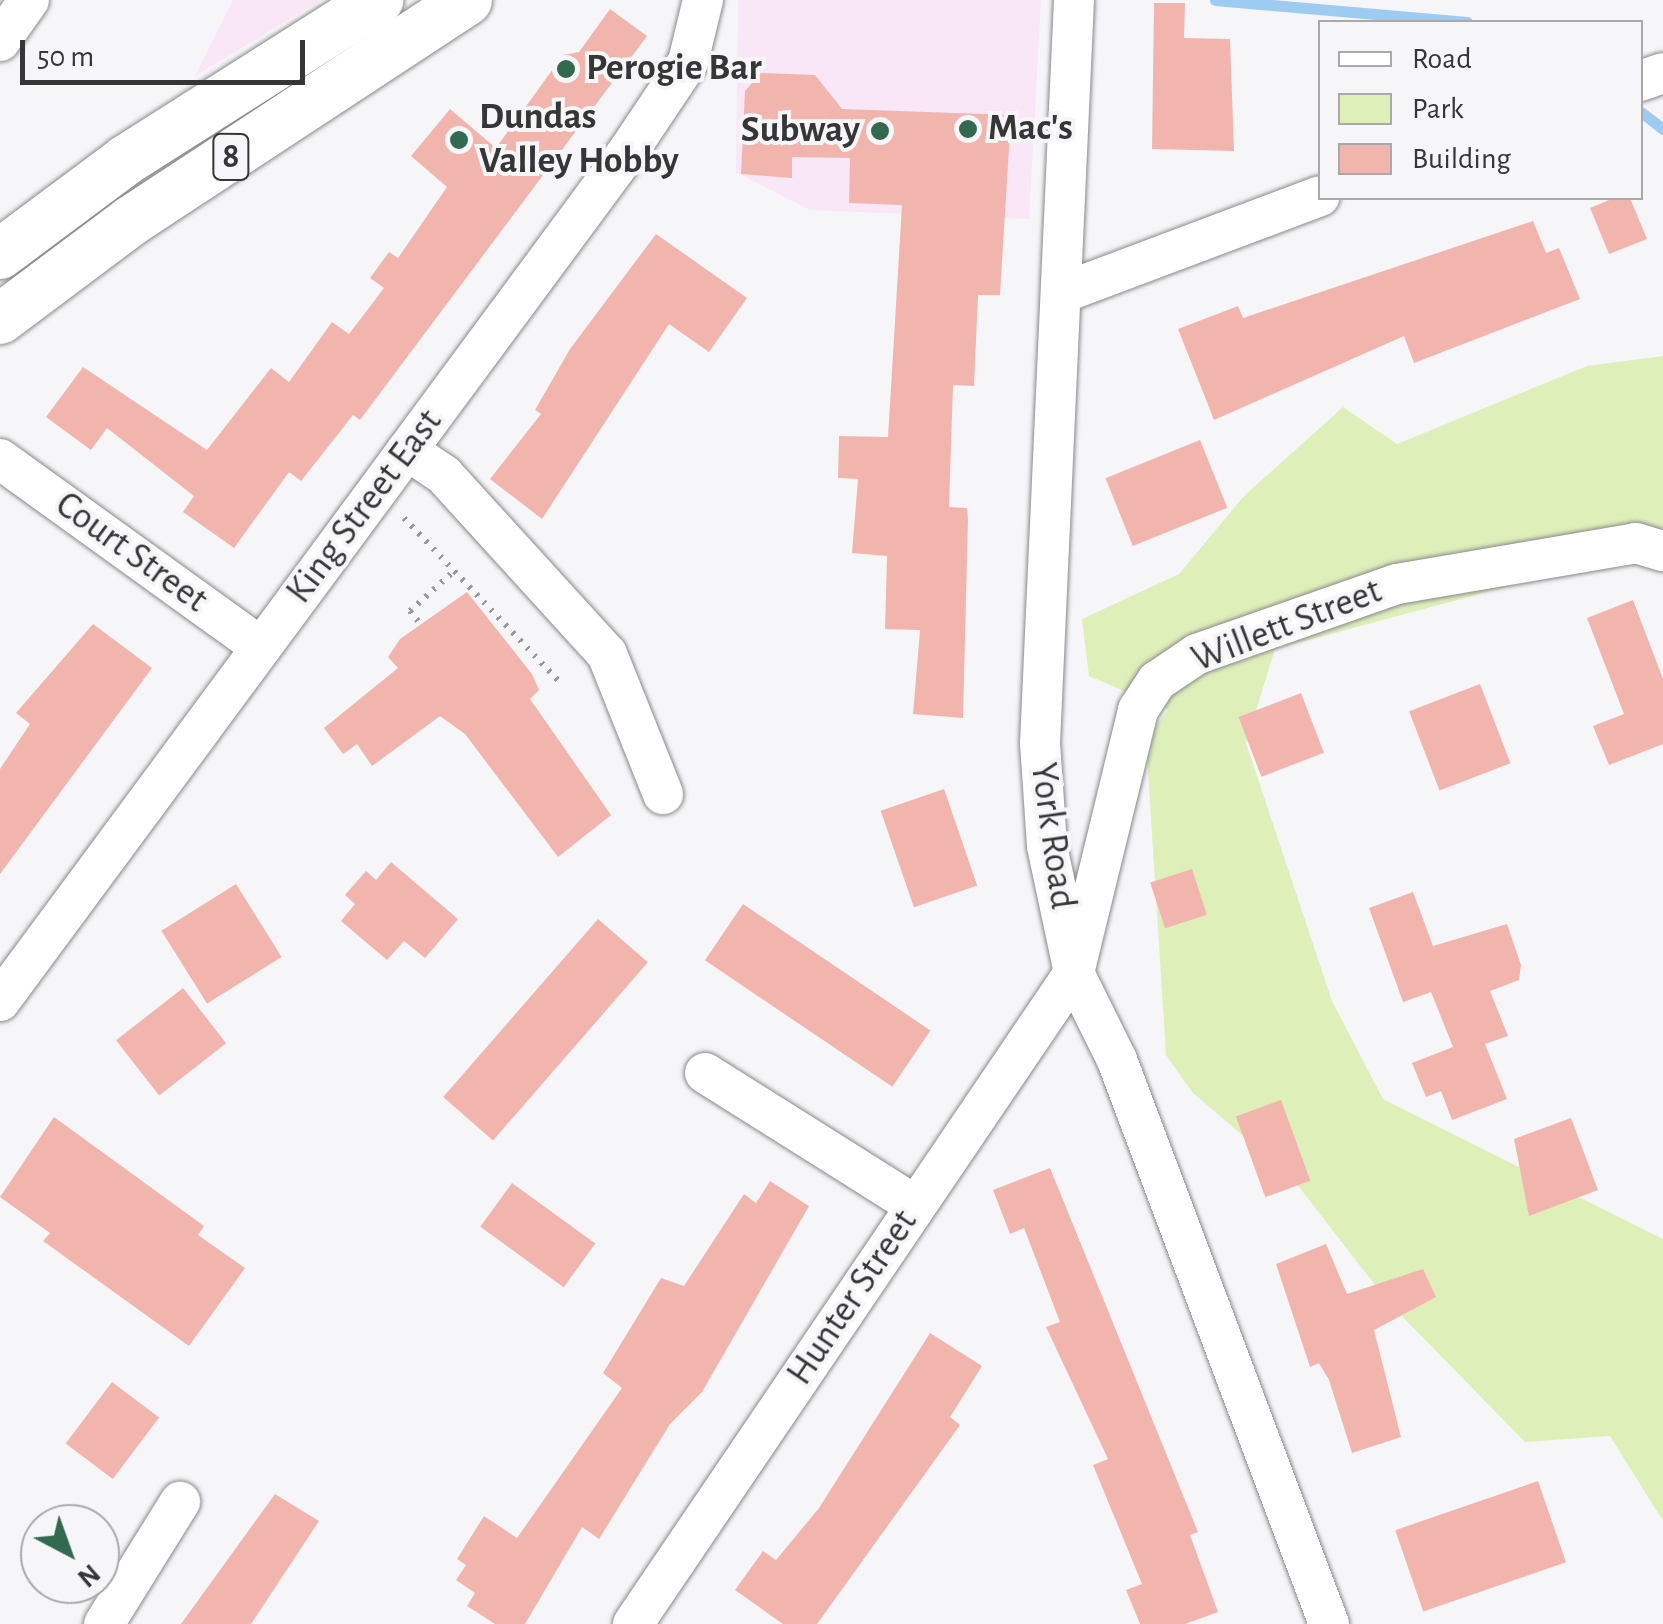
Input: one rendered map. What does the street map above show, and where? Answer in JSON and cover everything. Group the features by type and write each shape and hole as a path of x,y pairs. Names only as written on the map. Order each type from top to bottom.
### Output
{"main road":[{"name":"8","path":"0,254 126,160 378,0"},
{"name":"8","path":"0,320 130,221 467,0"}],"street":[{"path":"0,41 29,0"},
{"name":"King Street East","path":"0,1001 688,62 703,0"},
{"name":"York Road","path":"1074,0 1065,292 1040,743 1047,846 1074,973 1117,1060 1329,1624"},
{"path":"1065,292 1318,197"},
{"path":"407,450 444,475 607,654 663,794"},
{"name":"Court Street","path":"0,459 261,647"},
{"name":"Willett Street","path":"1074,973 1138,710 1158,681 1197,654 1396,584 1636,543 1663,551"},
{"name":"Hunter Street","path":"633,1624 1074,973"},
{"path":"705,1072 916,1205"},
{"path":"104,1624 180,1502"}],"path":[{"path":"378,490 558,680"},
{"path":"418,621 410,612 454,571"}],"shaded area":[{"path":"233,0 321,0 195,76"},
{"path":"738,0 1041,0 1029,219 810,210 736,172"}],"green space":[{"path":"1663,356 1663,558 1625,555 1275,649 1246,743 1332,1001 1383,1099 1663,1239 1663,1521 1610,1436 1525,1442 1389,1303 1292,1178 1192,1092 1166,1055 1146,740 1168,710 1089,676 1082,619 1179,574 1244,496 1343,407 1397,444 1587,366"}],"building":[{"path":"1154,3 1185,3 1184,38 1230,39 1234,151 1152,149"},
{"path":"610,9 647,36 360,420 353,415 301,481 289,472 234,548 183,512 194,496 107,428 91,450 46,417 83,367 207,450 271,368 289,382 332,322 349,334 384,288 370,278 389,252 398,258 447,187 411,156 450,109 496,148 563,55 579,52"},
{"path":"761,73 815,75 842,109 1011,115 1000,295 978,295 974,386 953,385 949,507 967,508 968,519 963,718 913,714 920,630 885,629 887,556 852,553 858,479 838,478 839,436 888,437 902,205 849,203 850,158 792,157 792,178 741,174 745,91"},
{"path":"1609,200 1631,200 1647,239 1609,254 1590,208"},
{"path":"1533,221 1546,253 1559,248 1580,299 1414,363 1404,336 1214,420 1178,329 1238,306 1243,318"},
{"path":"656,234 747,298 709,352 669,324 542,519 490,479 541,414 535,410 570,349"},
{"path":"1200,440 1227,508 1133,546 1105,478"},
{"path":"467,592 532,674 539,690 530,699 611,815 558,857 465,734 440,716 372,766 357,744 343,754 324,728 398,668 388,657 400,639"},
{"path":"1633,600 1663,679 1663,744 1609,765 1593,726 1624,714 1587,618"},
{"path":"93,624 152,668 0,874 0,769 30,724 16,713"},
{"path":"1480,684 1510,763 1440,791 1409,711"},
{"path":"1301,693 1324,753 1261,777 1238,717"},
{"path":"944,789 977,885 914,907 881,811"},
{"path":"391,862 458,919 425,958 404,941 387,960 341,921 355,904 345,895 366,871 376,880"},
{"path":"1192,869 1207,915 1165,928 1150,883"},
{"path":"236,884 282,957 207,1004 161,931"},
{"path":"1413,892 1433,946 1507,924 1521,965 1519,980 1490,991 1508,1036 1485,1044 1507,1099 1452,1120 1441,1091 1426,1097 1412,1063 1453,1047 1431,992 1403,1002 1369,908"},
{"path":"743,904 930,1030 892,1087 705,960"},
{"path":"598,919 648,962 493,1140 443,1097"},
{"path":"183,988 226,1043 159,1095 116,1040"},
{"path":"1281,1100 1310,1181 1265,1197 1236,1116"},
{"path":"54,1117 204,1226 198,1235 245,1268 189,1346 43,1241 50,1233 0,1197"},
{"path":"1571,1118 1598,1190 1529,1216 1514,1139"},
{"path":"1050,1168 1198,1532 1190,1535 1218,1612 1185,1624 1140,1624 1126,1590 1142,1584 1093,1465 1108,1459 1046,1327 1060,1322 1024,1228 1010,1234 993,1190"},
{"path":"770,1181 809,1206 702,1392 670,1424 599,1539 582,1527 525,1624 495,1624 467,1606 475,1593 456,1580 466,1565 457,1559 484,1516 517,1538 622,1388 603,1373 661,1278 684,1286 744,1194 756,1203"},
{"path":"512,1183 595,1244 564,1287 480,1227"},
{"path":"1326,1244 1347,1294 1423,1269 1436,1297 1374,1330 1401,1437 1352,1453 1329,1380 1319,1363 1310,1367 1276,1264"},
{"path":"930,1333 982,1366 950,1417 960,1425 817,1624 783,1624 735,1590 763,1551 776,1560 819,1508"},
{"path":"112,1382 159,1418 113,1479 66,1443"},
{"path":"1538,1481 1566,1562 1423,1611 1395,1530"},
{"path":"275,1494 319,1521 251,1624 181,1624"}],"waterway":[{"path":"1215,0 1444,20"},
{"path":"1643,114 1663,129"}],"place":[{"name":"Perogie Bar","path":"566,69"},
{"name":"Mac's","path":"968,129"},
{"name":"Subway","path":"880,131"},
{"name":"Dundas Valley Hobby","path":"459,140"}]}
